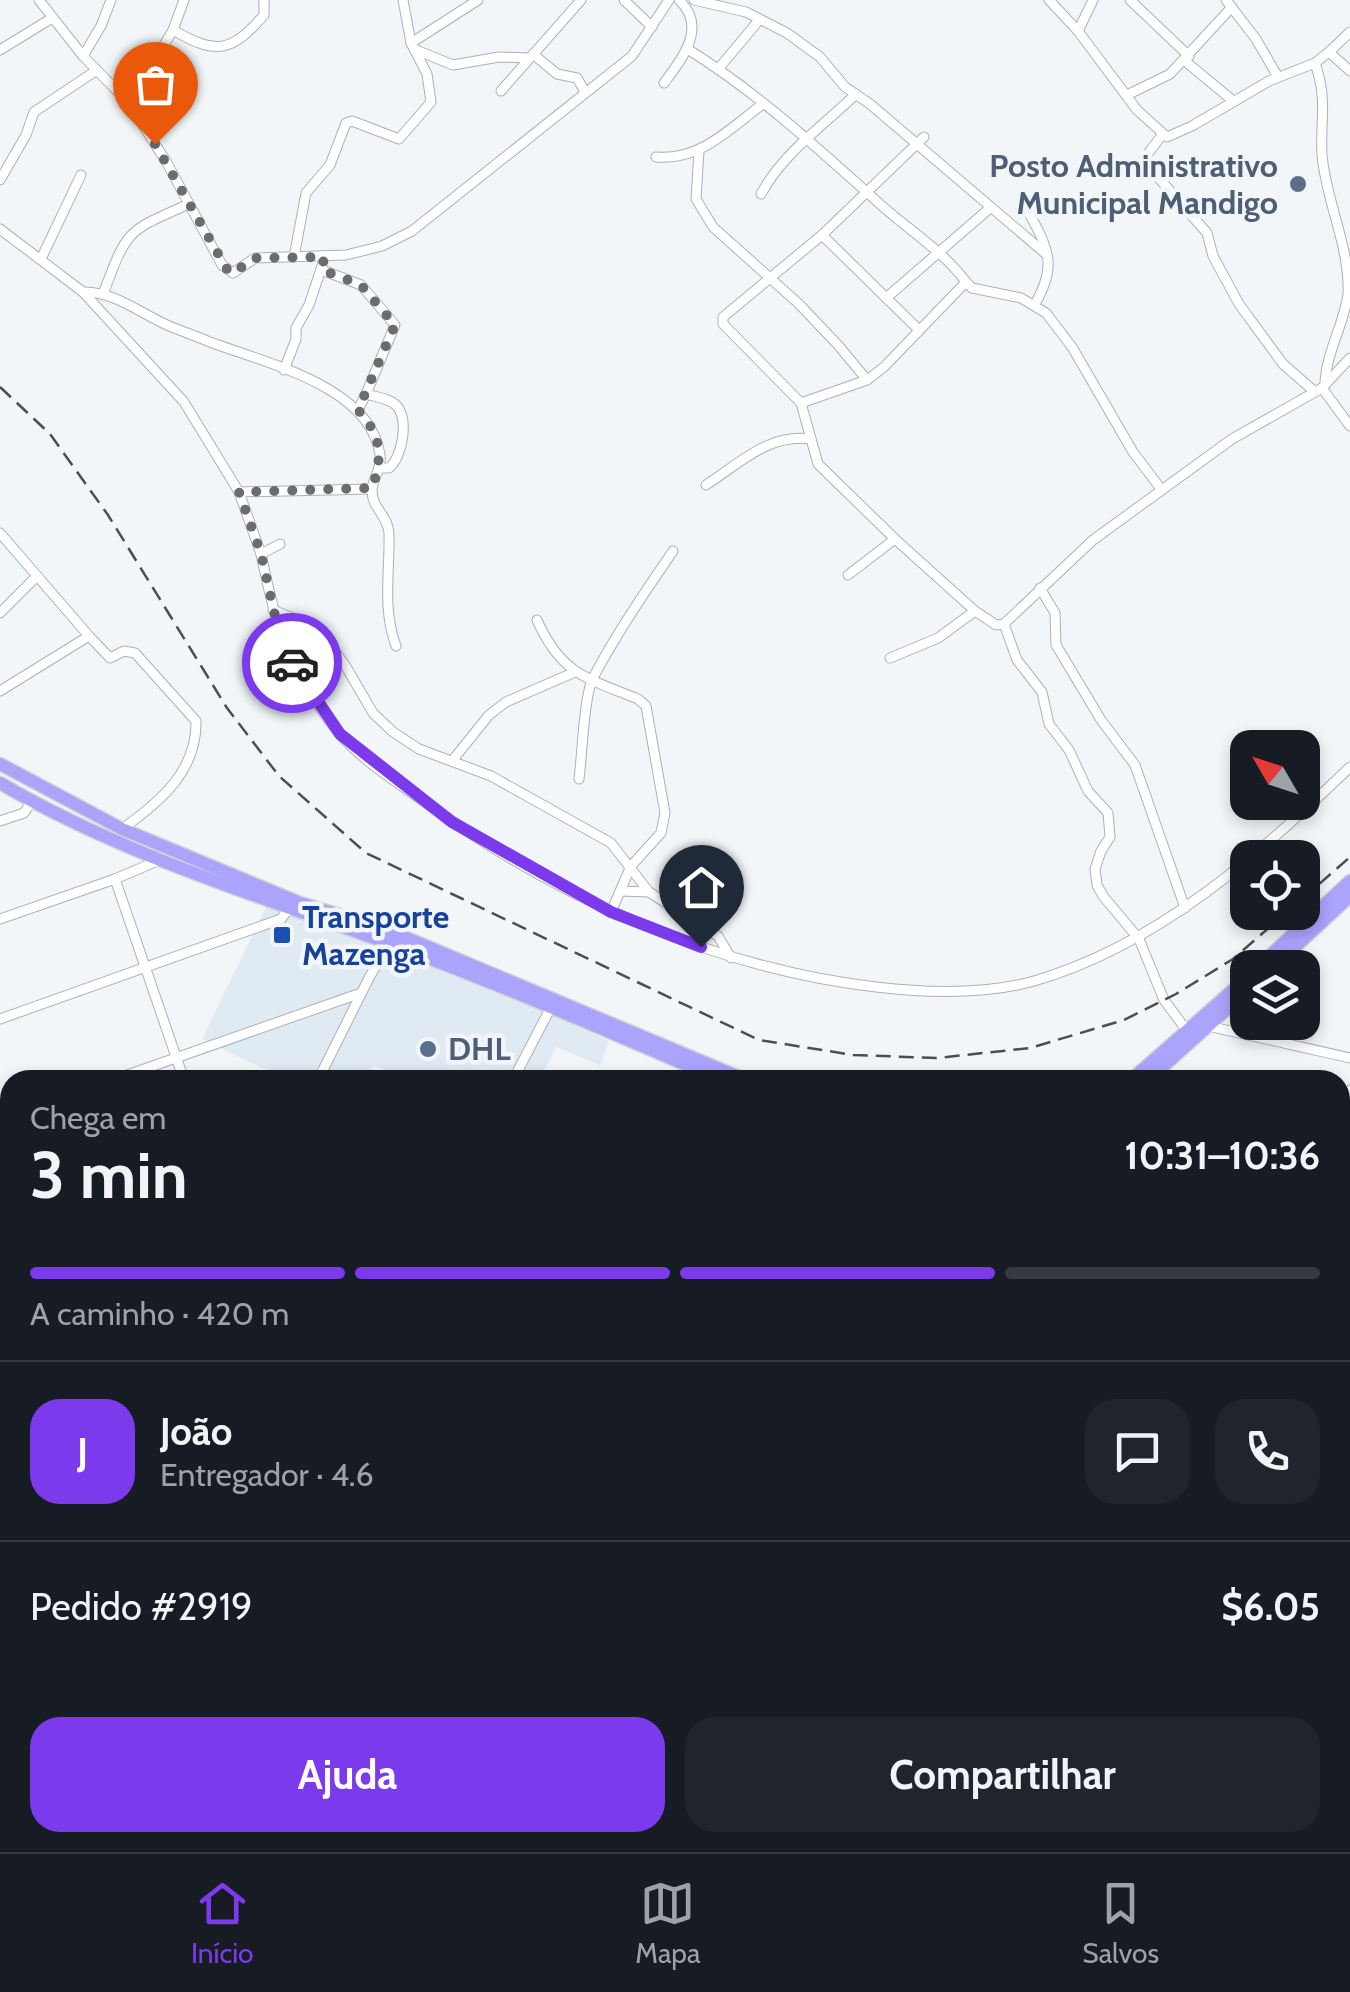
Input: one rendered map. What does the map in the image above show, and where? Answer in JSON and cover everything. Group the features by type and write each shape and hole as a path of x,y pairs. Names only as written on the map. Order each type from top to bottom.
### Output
{"highway":[{"path":"0,764 122,828 721,1070"},
{"path":"0,783 32,802 162,859 290,908 392,938 680,1070"},
{"path":"1276,950 1350,882"},
{"path":"1292,950 1350,896"},
{"path":"1143,1070 1230,993"},
{"path":"1159,1070 1230,1006"}],"street":[{"path":"39,0 83,56 129,103 228,271 233,273 255,258 346,255 382,246 412,231 632,56 669,0"},
{"path":"83,56 111,0"},
{"path":"129,103 173,30 184,0"},
{"path":"173,30 208,48 226,45 264,15 264,0"},
{"path":"294,257 306,193 330,166 346,123 352,121 399,139 431,102 427,74 412,46 403,0"},
{"path":"412,46 478,0"},
{"path":"501,91 581,0"},
{"path":"624,0 652,27"},
{"path":"1049,0 1162,135 1173,137 1232,100 1315,63 1350,32"},
{"path":"1078,30 1093,0"},
{"path":"1130,0 1232,100"},
{"path":"664,83 689,50 692,28 687,1 732,7 760,19 804,44 856,94 920,141 990,208 1046,254"},
{"path":"1127,95 1157,82 1187,58 1229,3 1278,77"},
{"path":"0,50 52,18"},
{"path":"719,68 760,19"},
{"path":"412,46 453,65 531,56 557,74 576,78 584,92"},
{"path":"689,50 719,68 806,139 940,253 972,288 1035,304 1056,323 1133,452 1161,490"},
{"path":"1329,52 1350,71"},
{"path":"1315,63 1326,111 1322,158 1342,238 1349,288 1321,388"},
{"path":"0,180 26,135 34,112 97,70"},
{"path":"761,194 771,176 806,139 856,94"},
{"path":"656,157 674,158 699,151 763,104"},
{"path":"1162,135 1143,160 1208,233 1213,256 1239,304 1283,364 1321,388 1350,426"},
{"path":"920,141 822,235 722,321 801,403 818,464 895,539 992,624 1004,624 1093,540 1232,439 1321,388 1350,358"},
{"path":"699,151 696,199 704,214 730,244 838,344 867,380"},
{"path":"40,260 81,175"},
{"path":"104,294 129,234 189,204"},
{"path":"886,298 990,208"},
{"path":"1030,215 1044,243 1050,272 1035,304"},
{"path":"0,229 83,292 184,402 239,492 261,554 288,658 340,734 452,822 611,912 732,958 818,980 914,992 976,990 1032,981 1139,939 1300,816 1350,767"},
{"path":"822,235 918,330"},
{"path":"284,370 324,257"},
{"path":"322,270 361,285 395,325 358,410"},
{"path":"801,403 867,380 966,282"},
{"path":"83,292 104,294 169,326 341,395 367,420 380,451 380,468 372,488 376,507 389,529 386,588 396,646"},
{"path":"366,394 391,402 401,414 401,444 396,462 389,468 380,468"},
{"path":"706,485 765,445 791,436 812,438"},
{"path":"239,492 372,488"},
{"path":"0,534 110,658 135,652 196,720 192,752 176,782 160,800 122,828"},
{"path":"848,575 895,539"},
{"path":"261,554 280,544"},
{"path":"578,780 592,680 626,618 673,551"},
{"path":"0,613 37,576"},
{"path":"1040,588 1055,613 1056,646 1101,720 1135,766 1184,908"},
{"path":"273,610 316,628 345,665 373,713 393,732 419,750 492,776 610,842 649,892 718,936 732,958"},
{"path":"890,658 938,638 975,611"},
{"path":"537,620 548,644 575,672 638,698 646,706 665,813 661,833 631,866 611,912"},
{"path":"1004,624 1018,660 1042,692 1048,724 1069,750 1088,792 1108,813 1110,837 1100,851 1095,869 1097,884 1139,939 1164,1000 1188,1032"},
{"path":"0,691 89,636"},
{"path":"452,760 489,715 506,702 575,672"},
{"path":"0,821 24,813 32,802"},
{"path":"0,918 115,880 162,859"},
{"path":"115,880 180,1070"},
{"path":"620,891 649,892"},
{"path":"0,1019 281,919 290,908"},
{"path":"323,1070 392,938"},
{"path":"142,1070 361,993"},
{"path":"518,1070 550,1009"},
{"path":"1208,1026 1350,1058"}],"shaded area":[{"path":"268,903 439,964 609,1041 600,1065 556,1047 545,1070 382,1070 374,1066 372,1070 266,1070 202,1039"}],"railway":[{"path":"0,387 50,434 108,515 227,708 279,776 366,853 759,1040 853,1055 937,1058 1030,1048 1124,1020 1233,959 1266,930"},
{"path":"1320,883 1350,857"}],"way so far":[{"path":"155,144 228,271 233,273 255,258 324,257 322,270 361,285 395,325 358,410 367,420 380,451 380,468 372,488 239,492 261,554 278,629 292,663"}],"place":[{"name":"Posto Administrativo Municipal Mandigo","path":"1298,184"},
{"name":"Transporte Mazenga","path":"282,935"},
{"name":"DHL","path":"428,1049"}],"route":[{"path":"292,663 316,702 356,750 452,822 611,912 701,947"}]}
